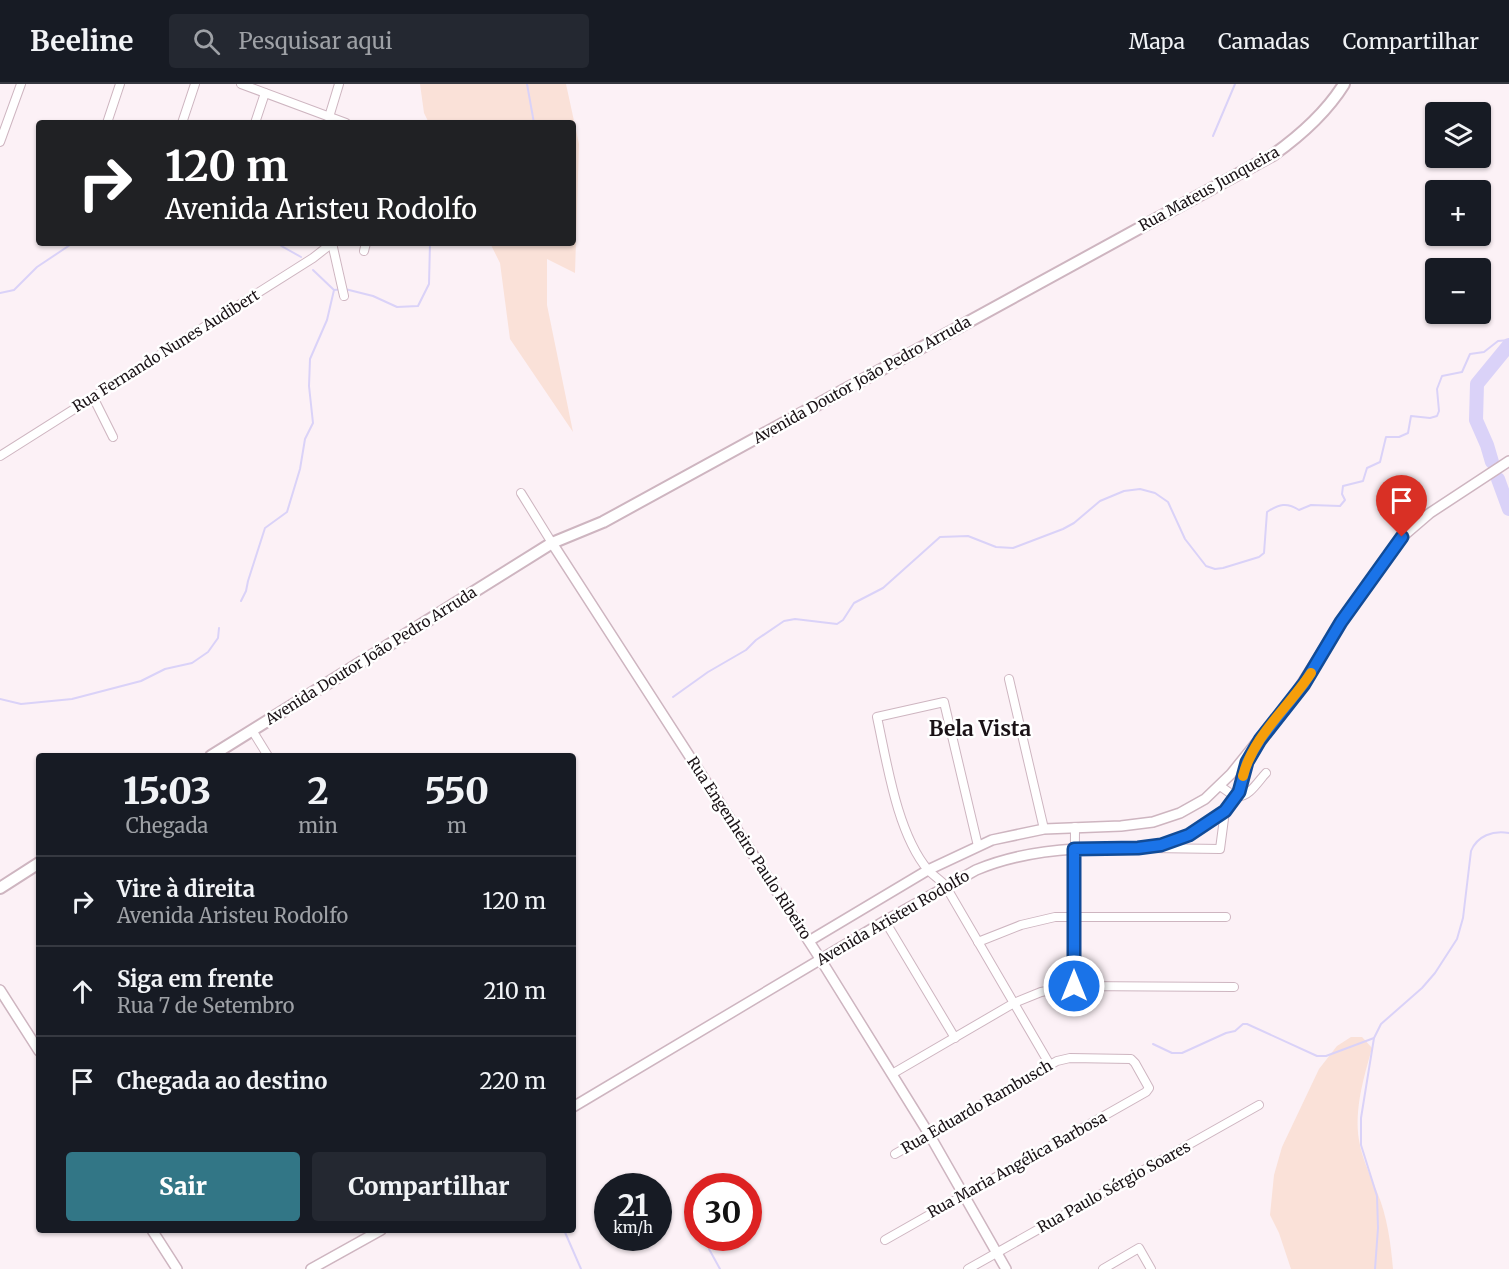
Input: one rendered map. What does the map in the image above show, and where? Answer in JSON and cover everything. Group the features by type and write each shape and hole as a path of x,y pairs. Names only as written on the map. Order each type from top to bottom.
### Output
{"main road":[{"name":"Rua Mateus Junqueira","path":"1121,239 1274,155 1323,113 1344,84"},
{"name":"Avenida Doutor João Pedro Arruda","path":"216,753 530,556 550,550 552,543 572,542 603,522 1121,239"},
{"path":"0,888 36,865"}],"street":[{"path":"0,142 21,84"},
{"path":"108,120 120,84"},
{"path":"183,120 195,84"},
{"path":"241,84 337,120"},
{"path":"329,117 339,84"},
{"path":"256,120 266,93"},
{"name":"Rua Fernando Nunes Audibert","path":"0,456 329,246"},
{"path":"332,246 344,296"},
{"path":"93,397 113,437"},
{"path":"1260,740 1304,684 1341,622 1402,537 1430,513 1508,465"},
{"name":"Rua Engenheiro Paulo Ribeiro","path":"521,493 821,960 929,1134 1006,1269"},
{"path":"1010,679 1044,829"},
{"path":"978,846 944,702 878,717 900,815 916,852 928,870 945,885 1050,1065"},
{"path":"252,730 266,753"},
{"name":"Avenida Aristeu Rodolfo","path":"809,941 928,870 1005,836 1044,829 1121,826 1153,822 1193,806 1220,786 1260,740"},
{"name":"Avenida Aristeu Rodolfo","path":"576,1105 945,885 976,870 1001,861 1049,851 1161,845 1204,827 1225,811 1236,796 1247,762 1260,740"},
{"path":"1220,786 1236,796 1243,796 1266,773"},
{"path":"1138,848 1220,849 1225,811"},
{"path":"1074,986 1075,827"},
{"path":"978,942 1038,920 1074,916 1226,918"},
{"path":"885,921 955,1038"},
{"path":"892,1074 1014,1003 1041,992 1074,986 1234,987"},
{"path":"0,990 36,1046"},
{"name":"Rua Eduardo Rambusch","path":"895,1154 1050,1065 1070,1058 1131,1059 1148,1086 1148,1090"},
{"name":"Rua Maria Angélica Barbosa","path":"885,1240 1148,1090"},
{"name":"Rua Paulo Sérgio Soares","path":"968,1269 1259,1105"},
{"path":"154,1233 177,1269"},
{"path":"311,1269 376,1233"},
{"path":"1103,1269 1139,1248 1151,1269"}],"shaded area":[{"path":"420,84 566,84 574,120 428,120 424,113"},
{"path":"576,130 579,144 576,241"},
{"path":"492,246 576,246 575,273 547,259 547,305 573,432 510,339 500,263"},
{"path":"1351,1037 1362,1037 1372,1048 1361,1093 1358,1117 1359,1140 1386,1220 1393,1269 1291,1269 1279,1233 1270,1215 1274,1175 1282,1147 1319,1069 1337,1046"}],"waterway":[{"path":"527,84 533,120"},
{"path":"1213,136 1235,84"},
{"path":"0,293 14,290 37,267 68,246"},
{"path":"281,246 301,257"},
{"path":"313,270 334,290 345,289 373,296 397,307 418,306 429,284 430,246"},
{"path":"241,601 265,528 287,512 300,469 305,439 313,423 309,386 310,359 327,320 334,290"},
{"path":"673,697 708,672 746,650 756,640 784,621 795,619 837,624 843,620 854,603 883,588 940,537 968,536 996,547 1013,548 1063,529 1074,523 1100,501 1124,491 1140,489 1155,493 1168,502 1185,539 1206,566 1215,569 1223,568 1259,557 1264,553 1267,512 1283,505 1299,510 1311,505 1340,506 1345,500 1342,494 1343,486 1363,481 1367,468 1380,462 1386,437 1399,437 1408,433 1411,416 1430,418 1437,416 1439,411 1437,389 1442,376 1462,372 1470,354 1484,352 1498,341 1509,340"},
{"path":"1492,462 1476,420 1477,384 1509,345"},
{"path":"1498,479 1509,509"},
{"path":"0,699 21,704 72,699 141,681 165,669 192,663 208,652 218,638 219,628"},
{"path":"1375,1269 1378,1228 1377,1196 1361,1145 1361,1118 1374,1038 1381,1024 1422,988 1435,973 1457,939 1463,918 1471,851 1477,841 1492,833 1509,833"},
{"path":"1153,1044 1172,1053 1182,1053 1235,1031 1243,1024 1317,1056 1326,1056 1374,1038"},
{"path":"565,1233 581,1269"},
{"path":"710,1251 720,1269"}],"slow traffic":[{"path":"1243,776 1247,762 1260,740 1311,673"}],"district":[{"name":"Bela Vista","path":"980,729"}],"route":[{"path":"1074,986 1074,849 1138,848 1174,842 1204,827 1225,811 1239,792 1247,762 1260,740 1304,684 1330,638 1402,537"}]}
